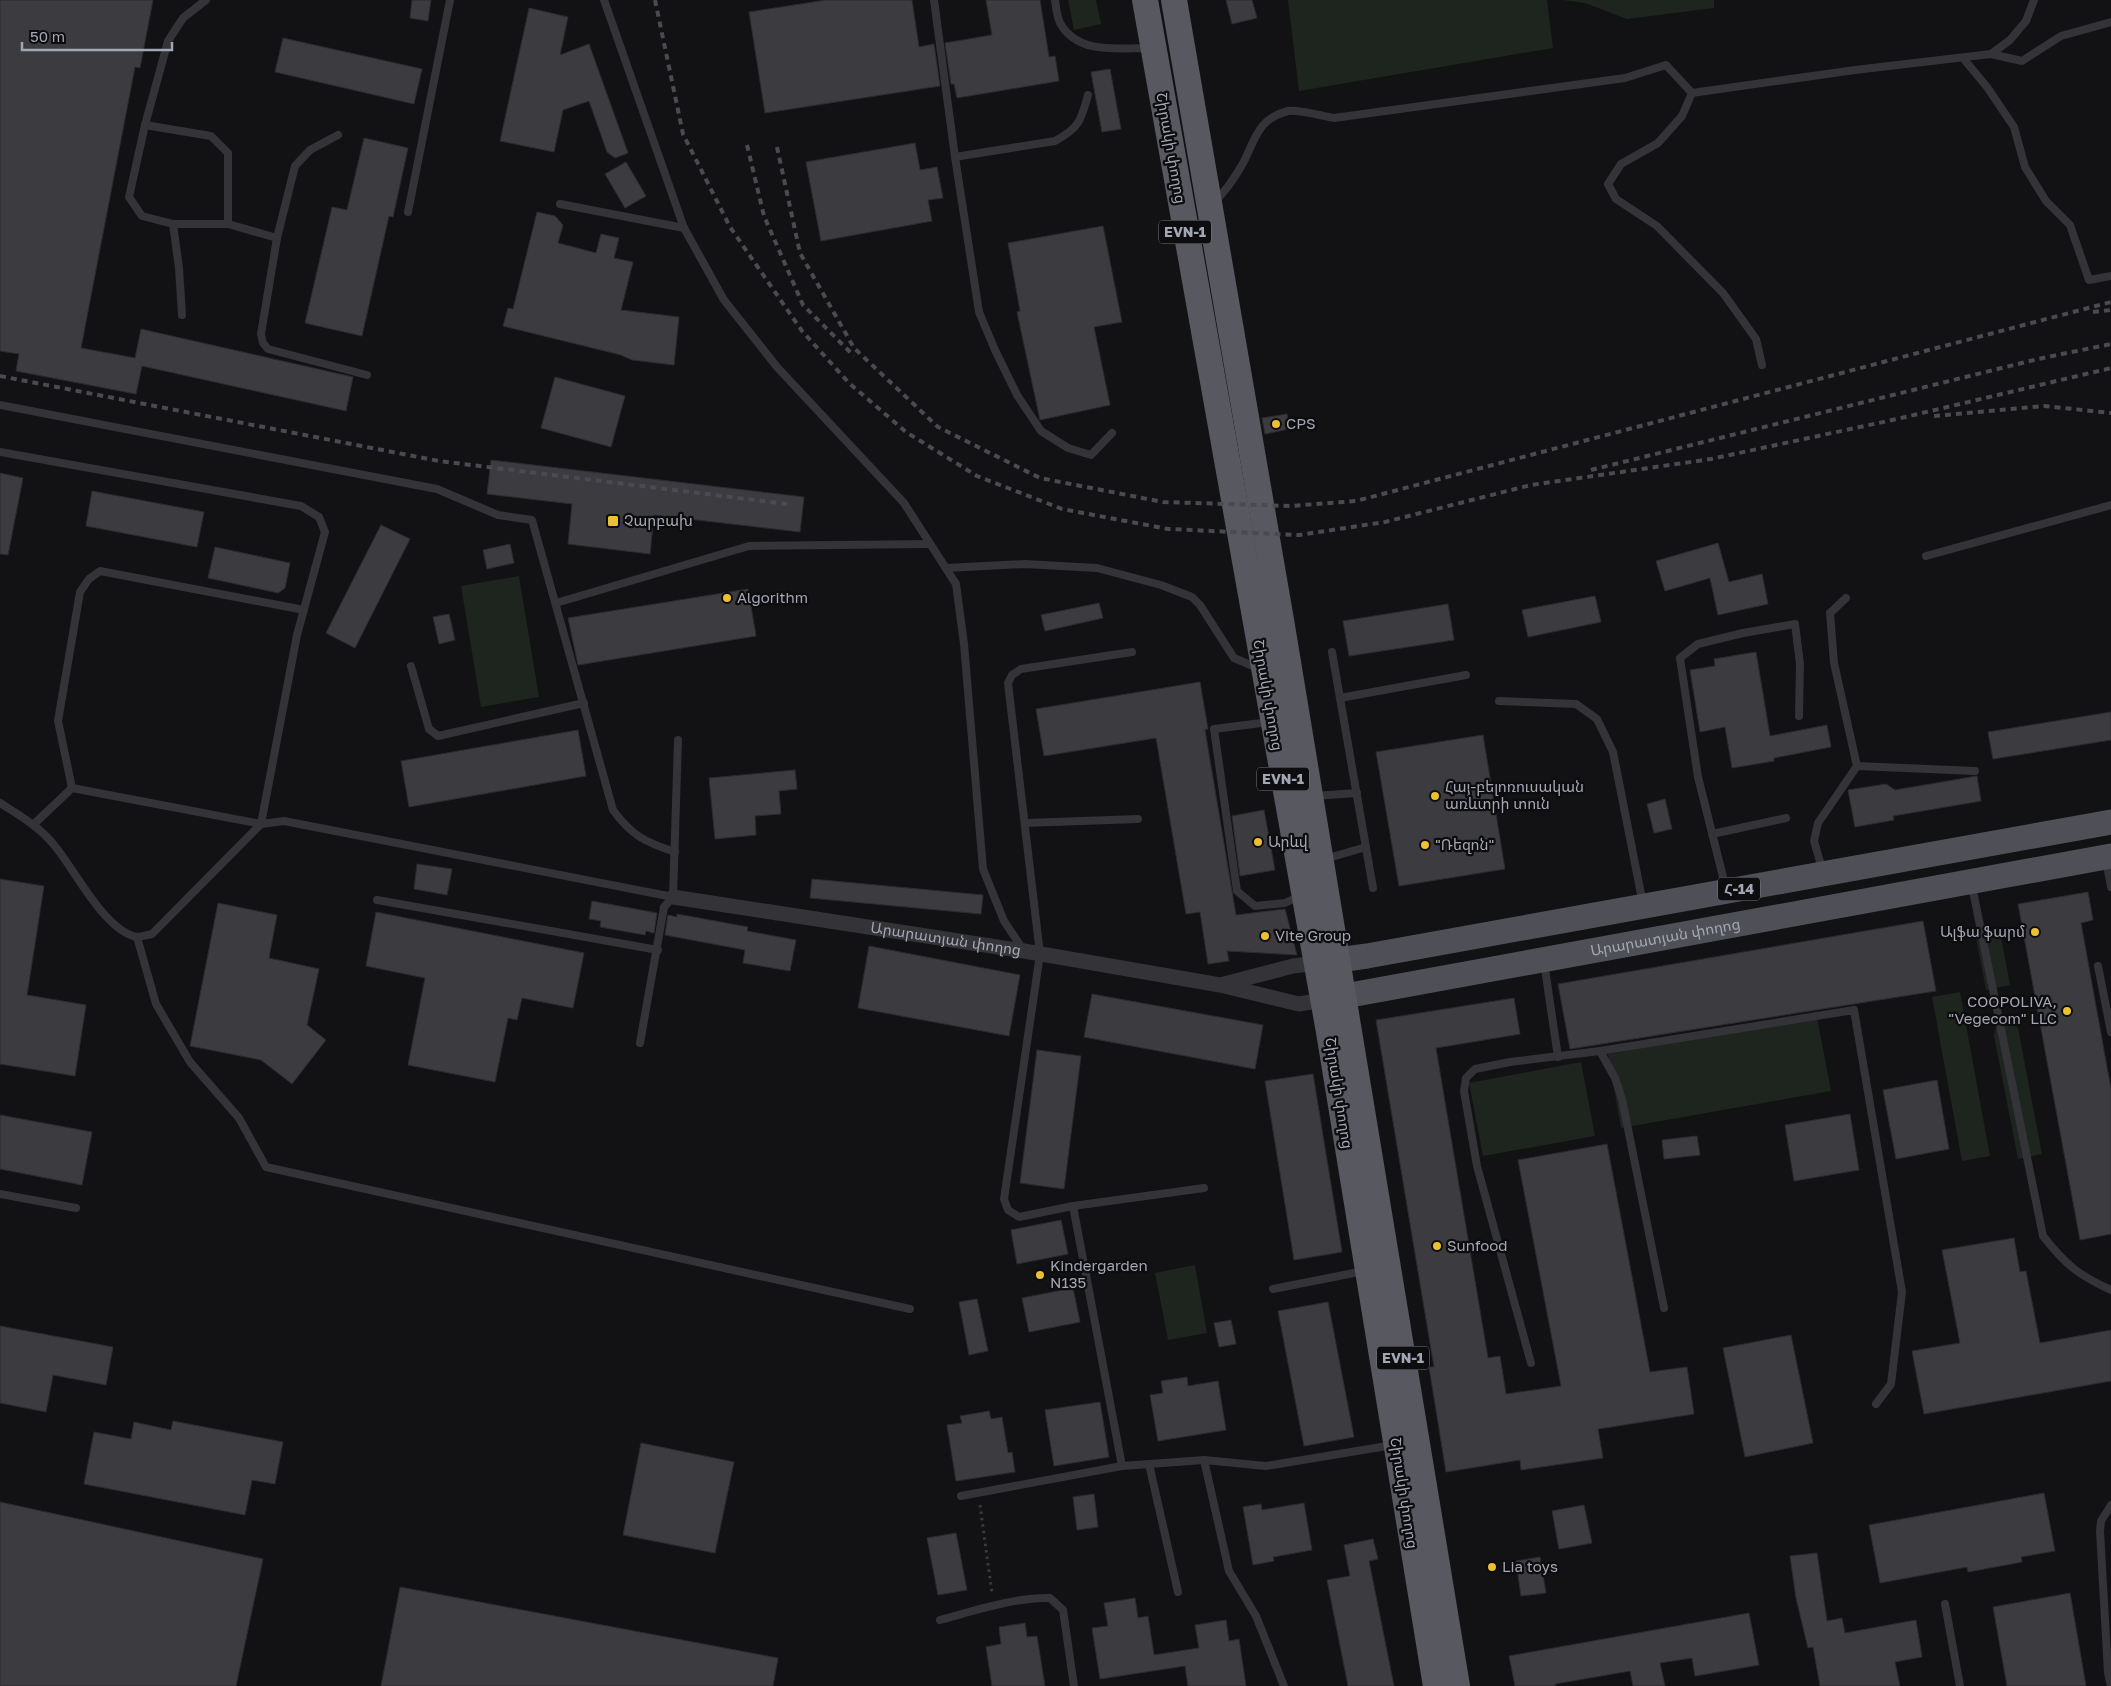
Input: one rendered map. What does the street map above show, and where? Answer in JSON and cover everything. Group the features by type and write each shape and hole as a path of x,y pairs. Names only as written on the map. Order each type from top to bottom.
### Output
{"highway":[{"name":"Շիրակի փողոց","path":"1145,0 1304,895 1328,962"},
{"name":"Շիրակի փողոց","path":"1174,0 1255,461 1322,860 1328,962 1334,998 1457,1686"},
{"name":"Շիրակի փողոց","path":"1334,998 1368,1270 1436,1686"}],"main road":[{"name":"Արարատյան փողոց","path":"1328,962 2111,822"},
{"name":"Արարատյան փողոց","path":"1334,998 2108,856"}],"street":[{"name":"Արարատյան փողոց","path":"673,897 1024,951 1220,985 1299,1004 1334,998"},
{"name":"Արարատյան փողոց","path":"1220,985 1293,966 1328,962"}],"lane":[{"path":"206,0 183,18 168,41 145,125 129,197 142,216 173,224 228,224 278,238"},
{"path":"408,212 450,0"},
{"path":"604,0 684,228 724,300 777,367 904,503 956,584 964,644 983,869 1004,921 1024,951"},
{"path":"934,0 955,157 979,312 1017,395 1041,431 1068,448 1091,455 1112,433"},
{"path":"1055,0 1059,22 1071,35 1086,46 1153,48"},
{"path":"1991,54 2010,40 2026,21 2034,0"},
{"path":"1692,93 1855,70 1991,54 2022,61 2062,36 2111,22"},
{"path":"1963,58 2014,127 2025,167 2046,202 2070,224 2089,280 2111,276"},
{"path":"1210,205 1224,193 1243,164 1256,134 1266,122 1288,111 1334,118 1625,78 1666,65 1692,93"},
{"path":"1692,93 1682,116 1658,143 1621,164 1608,184 1616,199 1657,226 1723,293 1756,339 1762,365"},
{"path":"955,157 1055,141 1068,134 1081,120 1088,95"},
{"path":"145,125 211,136 228,152 228,224"},
{"path":"338,135 310,150 294,166 278,238 261,334 263,343 268,349 367,375"},
{"path":"560,204 684,228"},
{"path":"173,224 179,268 182,315"},
{"path":"0,405 436,489 498,514 532,520 613,810 625,827 648,843 675,852"},
{"path":"0,452 301,506 319,517 325,532 297,635 261,824 152,934 137,937 120,930 100,910 54,844 33,824 0,803"},
{"path":"1926,556 2111,505"},
{"path":"556,603 749,546 930,544"},
{"path":"946,568 1025,564 1097,568 1161,585 1192,598 1200,605 1234,658 1264,671"},
{"path":"72,788 58,721 80,592 89,579 100,571 304,610"},
{"path":"1823,874 1814,841 1818,823 1857,766 1834,663 1830,613 1846,598"},
{"path":"1726,891 1698,777 1680,658 1698,644 1743,633 1795,624 1800,664 1799,716"},
{"path":"1132,652 1021,669 1012,675 1008,683 1040,954 1004,1199 1008,1210 1019,1217 1073,1206 1204,1188"},
{"path":"1332,652 1373,888"},
{"path":"411,666 429,728 438,736 584,703"},
{"path":"1340,698 1466,675"},
{"path":"1500,701 1576,704 1596,719 1613,752 1643,906"},
{"path":"1273,722 1214,729 1237,891 1255,906 1285,903 1304,895"},
{"path":"640,1043 658,950 664,907 673,897 678,740"},
{"path":"1857,766 1975,771"},
{"path":"72,788 261,824 284,821 673,897"},
{"path":"33,824 72,788"},
{"path":"1311,796 1357,794"},
{"path":"1712,834 1786,818"},
{"path":"1025,823 1138,819"},
{"path":"1322,860 1366,847"},
{"path":"2108,856 2111,886"},
{"path":"1971,882 2043,1236 2061,1259 2083,1277 2111,1290"},
{"path":"377,900 658,950"},
{"path":"137,937 156,1004 190,1062 239,1118 266,1167 910,1309"},
{"path":"1544,960 1558,1057"},
{"path":"2098,966 2111,1032"},
{"path":"1531,1363 1477,1166 1464,1091 1466,1078 1475,1069 1510,1062 1600,1051 1854,1010 1902,1292 1891,1384 1876,1404"},
{"path":"1600,1051 1615,1078 1622,1099 1664,1308"},
{"path":"0,1194 76,1208"},
{"path":"1073,1206 1122,1466"},
{"path":"1273,1290 1368,1270"},
{"path":"961,1496 1122,1466 1204,1460 1266,1466 1396,1444"},
{"path":"1204,1460 1229,1571 1256,1616 1284,1686"},
{"path":"1149,1464 1178,1592"},
{"path":"2111,1505 2101,1521 2100,1531 2108,1673 2111,1686"},
{"path":"940,1620 994,1606 1050,1598 1063,1610 1074,1686"},
{"path":"1945,1604 1960,1686"}],"path":[{"path":"978,1492 994,1606"}],"shaded area":[{"path":"1068,0 1096,0 1101,24 1074,30"},
{"path":"1288,0 1547,0 1553,48 1299,91"},
{"path":"1563,0 1714,0 1714,8 1627,19 1585,3"},
{"path":"519,576 539,697 481,707 461,586"},
{"path":"2000,932 2010,985 1986,990 1976,937"},
{"path":"1960,992 1990,1156 1962,1161 1932,997"},
{"path":"1817,1017 1831,1091 1621,1128 1608,1054"},
{"path":"2005,1021 2010,1021 2018,1028 2042,1154 2018,1159 1994,1036 1996,1026"},
{"path":"1581,1062 1595,1136 1483,1156 1469,1083"},
{"path":"1195,1265 1207,1333 1168,1340 1155,1273"}],"building":[{"path":"0,0 153,0 140,68 135,67 81,348 135,358 141,329 353,377 346,411 142,366 136,394 16,371 19,354 0,351"},
{"path":"412,0 431,0 428,21 410,18"},
{"path":"826,0 912,0 919,47 934,44 940,86 765,113 749,12"},
{"path":"986,0 1040,0 1049,57 1055,56 1059,81 957,98 954,84 951,84 945,43 992,35"},
{"path":"1226,0 1252,0 1257,18 1232,24"},
{"path":"529,8 568,17 560,55 589,44 628,153 615,158 607,152 589,101 563,110 554,152 500,141"},
{"path":"283,38 422,69 414,104 275,72"},
{"path":"1110,69 1121,129 1102,132 1091,72"},
{"path":"364,138 408,148 393,217 389,216 362,336 305,323 332,207 347,210"},
{"path":"915,143 920,170 937,167 943,198 928,200 932,221 821,241 806,162"},
{"path":"626,162 646,196 625,208 605,174"},
{"path":"537,212 555,216 563,225 558,243 596,253 601,234 619,238 614,258 633,262 621,310 679,317 674,365 632,360 621,355 503,326 508,308 513,309"},
{"path":"1103,226 1122,322 1094,327 1110,405 1040,420 1017,312 1020,311 1008,243"},
{"path":"555,377 625,396 611,447 541,428"},
{"name":"CPS","path":"1287,414 1289,429 1265,434 1262,418"},
{"path":"491,460 804,497 800,532 654,515 650,554 568,544 572,504 487,494"},
{"path":"0,473 23,478 8,555 0,554"},
{"path":"92,491 204,512 197,547 86,526"},
{"path":"381,525 410,539 355,648 326,633"},
{"path":"1718,543 1729,582 1762,574 1768,604 1718,615 1710,578 1665,591 1656,561"},
{"path":"510,544 514,563 487,569 483,550"},
{"path":"215,547 290,563 285,588 278,593 208,578"},
{"path":"748,589 756,636 578,665 568,618"},
{"path":"1595,596 1601,622 1528,637 1522,610"},
{"path":"1099,603 1103,618 1045,631 1041,615"},
{"path":"1448,604 1454,640 1349,656 1343,621"},
{"path":"449,614 455,640 439,644 433,617"},
{"path":"1756,652 1770,736 1827,725 1831,747 1774,758 1774,761 1732,768 1725,727 1700,732 1690,670 1715,666 1714,659"},
{"path":"1200,682 1208,729 1205,730 1236,915 1285,909 1297,955 1227,951 1229,961 1208,964 1200,912 1186,914 1156,738 1044,756 1036,709"},
{"path":"2111,712 2111,740 1993,759 1988,732"},
{"path":"578,730 586,776 409,807 401,761"},
{"path":"1483,735 1505,869 1399,886 1376,752"},
{"path":"795,770 797,789 779,791 781,814 755,816 756,835 715,839 709,778"},
{"path":"1977,776 1981,801 1893,816 1894,820 1855,827 1848,790 1886,784 1895,790"},
{"path":"1665,799 1672,829 1654,833 1647,804"},
{"path":"1264,810 1275,870 1240,876 1232,816"},
{"path":"417,864 452,869 447,895 414,889"},
{"path":"0,879 44,886 27,995 86,1005 75,1076 0,1064"},
{"path":"812,879 983,895 981,914 810,898"},
{"name":"COOPOLIVA, \"Vegecom\" LLC","path":"2088,892 2093,920 2081,923 2111,1089 2111,1234 2080,1240 2018,904"},
{"path":"592,901 657,913 654,933 646,931 645,935 600,927 601,921 589,919"},
{"path":"218,903 277,915 269,958 319,969 307,1025 326,1040 292,1084 261,1060 190,1046"},
{"path":"376,912 584,953 573,1008 522,998 517,1020 508,1018 495,1082 408,1065 425,978 366,966"},
{"path":"677,914 748,927 747,931 796,940 790,971 743,963 745,950 665,935 668,915 677,917"},
{"path":"1923,921 1936,991 1570,1049 1558,984"},
{"path":"869,946 1020,975 1009,1036 858,1008"},
{"path":"1092,994 1263,1025 1255,1069 1084,1037"},
{"path":"1514,998 1520,1034 1436,1048 1488,1358 1500,1356 1506,1394 1561,1386 1518,1160 1607,1144 1650,1372 1687,1367 1694,1414 1598,1429 1603,1458 1521,1470 1520,1460 1446,1472 1429,1367 1434,1367 1376,1020"},
{"path":"1037,1050 1081,1056 1064,1189 1020,1183"},
{"path":"1313,1074 1342,1252 1294,1260 1265,1081"},
{"path":"1937,1080 1949,1149 1896,1159 1883,1090"},
{"path":"1850,1114 1859,1170 1794,1181 1785,1125"},
{"path":"0,1115 92,1132 82,1185 0,1169"},
{"path":"1697,1136 1700,1155 1664,1159 1662,1140"},
{"path":"1061,1220 1068,1254 1017,1264 1011,1230"},
{"path":"2014,1238 2020,1272 2026,1271 2040,1343 2111,1330 2111,1381 1924,1414 1912,1351 1960,1343 1942,1250"},
{"path":"1073,1288 1080,1322 1029,1332 1022,1298"},
{"path":"977,1299 988,1351 969,1355 959,1302"},
{"path":"1328,1302 1354,1437 1304,1446 1278,1311"},
{"path":"1231,1320 1236,1344 1219,1347 1214,1323"},
{"path":"0,1326 113,1347 106,1385 53,1375 46,1412 0,1403"},
{"path":"1791,1335 1813,1443 1745,1457 1723,1348"},
{"path":"1187,1377 1188,1386 1218,1381 1226,1430 1158,1441 1150,1395 1163,1393 1161,1381"},
{"path":"1100,1402 1109,1457 1054,1466 1045,1410"},
{"path":"989,1411 991,1419 1002,1417 1008,1453 1012,1452 1015,1472 956,1481 947,1425 962,1423 960,1416"},
{"path":"173,1421 283,1442 275,1484 252,1480 245,1515 84,1484 94,1432 131,1439 134,1422 171,1430"},
{"path":"641,1443 734,1462 715,1553 623,1535"},
{"path":"2044,1493 2055,1551 2021,1557 2022,1562 1968,1572 1967,1567 1880,1583 1869,1525"},
{"path":"1094,1494 1098,1527 1077,1530 1073,1497"},
{"path":"0,1502 263,1559 236,1686 0,1686"},
{"path":"1304,1503 1312,1550 1273,1557 1274,1561 1253,1565 1243,1507 1261,1504 1262,1510"},
{"path":"1584,1505 1592,1543 1559,1549 1552,1511"},
{"path":"956,1533 967,1590 938,1595 927,1538"},
{"path":"1373,1539 1378,1559 1369,1561 1394,1686 1348,1686 1327,1580 1350,1576 1344,1545"},
{"path":"1817,1553 1827,1621 1842,1618 1845,1633 1916,1620 1922,1657 1895,1662 1900,1686 1820,1686 1813,1647 1808,1648 1796,1598 1790,1556"},
{"path":"1540,1557 1546,1593 1521,1596 1516,1561"},
{"path":"400,1587 778,1658 773,1686 381,1686"},
{"path":"2070,1593 2086,1686 2007,1686 1993,1607"},
{"path":"1135,1598 1138,1618 1148,1616 1154,1655 1199,1648 1195,1625 1226,1620 1229,1641 1239,1639 1246,1686 1188,1686 1185,1666 1100,1679 1092,1628 1108,1626 1104,1603"},
{"path":"1749,1613 1759,1665 1695,1676 1692,1658 1660,1663 1665,1686 1633,1686 1630,1671 1555,1684 1556,1686 1515,1686 1509,1656"},
{"path":"1025,1623 1027,1637 1037,1636 1045,1686 992,1686 986,1647 1001,1644 999,1627"}],"railway":[{"path":"655,0 683,134 730,227 802,331 849,383 906,432 977,476 1062,509 1168,529 1299,535 1385,522 1531,485 1711,459 1897,419 2111,368"},
{"path":"747,145 764,216 803,305 854,356"},
{"path":"777,147 800,253 854,348 938,427 1040,478 1163,502 1290,506 1356,501 2111,302"},
{"path":"2093,312 2111,310"},
{"path":"1591,470 2038,359 2111,344"},
{"path":"0,376 439,461 787,504"},
{"path":"1934,416 2044,406 2111,413"}],"place":[{"name":"CPS","path":"1276,424"},
{"name":"Չարբախ","path":"613,521"},
{"name":"Algorithm","path":"727,598"},
{"name":"Հայ-բելոռուսական առևտրի տուն","path":"1435,796"},
{"name":"Արևվ","path":"1258,842"},
{"name":"\"Ռեզոն\"","path":"1425,845"},
{"name":"Ալֆա ֆարմ","path":"2035,932"},
{"name":"Vite Group","path":"1265,936"},
{"name":"COOPOLIVA, \"Vegecom\" LLC","path":"2067,1011"},
{"name":"Sunfood","path":"1437,1246"},
{"name":"Kindergarden N135","path":"1040,1275"},
{"name":"Lia toys","path":"1492,1567"}]}
